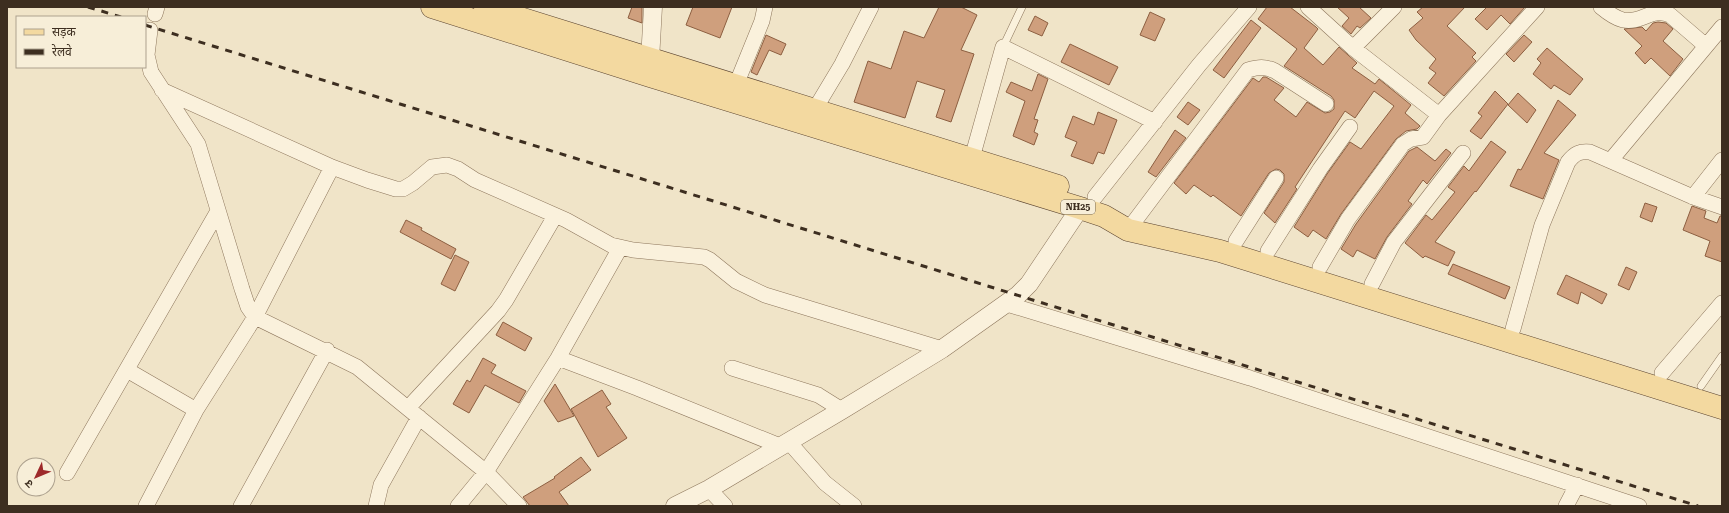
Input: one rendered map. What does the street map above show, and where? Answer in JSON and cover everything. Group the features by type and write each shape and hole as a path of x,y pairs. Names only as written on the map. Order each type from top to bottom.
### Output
{"main road":[{"name":"NH25","path":"432,7 657,78 1087,202"},
{"name":"NH25","path":"485,7 650,60 972,158 1087,202 1104,216 1722,408"},
{"name":"NH25","path":"1132,224 1236,241 1513,329 1722,392"}],"street":[{"path":"650,60 653,7"},
{"path":"736,85 762,21 765,7"},
{"path":"814,109 842,64 872,7"},
{"path":"675,506 709,489 942,349 1018,295 1029,284 1087,202 1155,122 1199,65 1249,7"},
{"path":"1308,7 1353,48 1439,115"},
{"path":"1353,48 1394,7"},
{"path":"1320,267 1348,219 1403,144 1411,139 1423,137 1439,115 1537,7"},
{"path":"1601,7 1615,17 1624,20 1637,19 1657,12 1670,14 1706,46"},
{"path":"1611,160 1722,27"},
{"path":"150,30 147,60 151,72 198,144 248,307 255,317 327,350 357,367 486,472 518,506"},
{"path":"972,158 1003,47 1155,122"},
{"path":"1132,224 1248,70 1258,67 1266,67 1326,104"},
{"path":"162,90 332,167 367,180 396,189 403,189 413,184 432,167 446,165 458,169 474,180 555,216 611,245 620,248 704,257 736,281 765,295 942,349"},
{"path":"1268,251 1320,168 1350,127"},
{"path":"1513,329 1542,225 1568,162 1578,152 1590,152 1611,160 1636,173 1722,207"},
{"path":"1372,284 1394,242 1463,153"},
{"path":"1692,196 1722,160"},
{"path":"146,506 196,410 255,317 332,167"},
{"path":"1236,241 1276,178"},
{"path":"67,473 218,211"},
{"path":"376,506 381,485 413,412 506,300 555,216"},
{"path":"458,506 486,472 558,358 620,248"},
{"path":"1662,373 1722,303"},
{"path":"1007,304 1250,378 1639,506"},
{"path":"241,506 327,350"},
{"path":"558,358 784,444 825,482 854,506"},
{"path":"732,368 818,395 842,410"},
{"path":"126,370 196,410"},
{"path":"1566,506 1577,485"},
{"path":"709,489 725,506"}],"lane":[{"path":"1003,47 1022,7"},
{"path":"1701,386 1722,356"}],"building":[{"path":"632,7 642,7 642,23 628,18"},
{"path":"693,7 732,7 720,38 686,25"},
{"path":"939,7 961,7 977,15 961,50 974,54 951,122 936,117 945,90 917,81 905,118 854,102 868,61 891,69 904,31 924,38"},
{"path":"1267,7 1290,7 1316,27 1318,29 1304,48 1323,65 1339,47 1357,63 1352,68 1375,84 1379,79 1411,105 1405,113 1420,126 1417,129 1406,131 1396,139 1341,214 1326,239 1313,230 1308,237 1294,227 1327,174 1350,142 1361,149 1394,106 1374,91 1355,118 1345,111 1295,187 1297,189 1275,223 1264,213 1284,182 1284,174 1280,170 1276,169 1269,173 1241,216 1213,195 1211,197 1194,185 1186,194 1174,183 1253,78 1259,82 1263,77 1266,77 1284,88 1274,100 1296,117 1307,102 1325,113 1334,109 1334,100 1331,96 1284,66 1297,49 1258,19"},
{"path":"1337,7 1359,7 1371,18 1360,28 1357,26 1351,34 1342,26 1349,18"},
{"path":"1423,7 1465,7 1447,26 1476,53 1472,57 1476,61 1444,96 1428,83 1436,73 1429,68 1436,59 1416,40 1409,30 1423,18 1417,12"},
{"path":"1487,7 1525,7 1510,24 1501,15 1487,30 1475,19"},
{"path":"1150,12 1165,19 1155,41 1140,35"},
{"path":"1035,16 1048,23 1042,36 1028,30"},
{"path":"1251,20 1261,28 1224,78 1213,70"},
{"path":"1653,23 1666,23 1673,29 1663,41 1683,59 1670,76 1651,58 1645,64 1635,53 1642,46 1624,29 1642,27 1646,31"},
{"path":"766,35 786,44 781,55 769,50 757,75 751,72"},
{"path":"1524,35 1532,42 1514,62 1506,54"},
{"path":"1070,44 1118,67 1109,85 1061,62"},
{"path":"1547,48 1583,79 1570,95 1554,85 1551,89 1533,74 1541,63 1537,59"},
{"path":"1038,74 1048,79 1034,119 1038,120 1034,132 1038,134 1034,145 1013,136 1025,101 1006,92 1011,82 1032,91"},
{"path":"1495,91 1508,104 1481,139 1470,131 1482,116 1478,113"},
{"path":"1518,93 1536,110 1527,123 1508,105"},
{"path":"1558,100 1576,115 1544,153 1559,160 1543,199 1510,186 1518,169 1521,170"},
{"path":"1188,102 1200,110 1188,125 1177,117"},
{"path":"1098,112 1117,120 1104,154 1098,152 1093,164 1071,156 1077,142 1065,137 1073,116 1094,125"},
{"path":"1175,130 1186,138 1156,177 1148,172"},
{"path":"1491,141 1506,152 1476,192 1475,191 1435,242 1455,252 1448,266 1425,256 1423,258 1405,243 1426,215 1432,220 1455,192 1448,187 1464,166 1469,171"},
{"path":"1417,147 1435,161 1446,149 1451,153 1427,184 1423,180 1408,201 1412,204 1387,237 1375,259 1357,250 1353,257 1341,249 1356,224 1409,151"},
{"path":"1645,203 1657,207 1652,222 1640,217"},
{"path":"1692,206 1706,211 1704,218 1717,223 1720,216 1722,216 1722,262 1705,256 1710,241 1683,230"},
{"path":"406,220 456,249 451,259 400,232"},
{"path":"455,255 469,262 455,291 441,284"},
{"path":"1453,264 1510,287 1505,299 1448,274"},
{"path":"1626,267 1637,272 1629,290 1618,285"},
{"path":"1566,275 1607,294 1602,304 1581,292 1578,304 1557,294"},
{"path":"503,322 532,338 525,351 496,335"},
{"path":"483,358 496,365 491,373 526,391 519,403 485,385 469,413 453,404 467,380 470,382"},
{"path":"555,384 574,416 558,422 544,401"},
{"path":"602,390 611,404 606,407 627,438 598,457 571,409"},
{"path":"581,457 591,470 559,492 569,506 530,506 523,497 555,478 554,477"}],"railway":[{"path":"88,7 118,16"},
{"path":"146,25 1698,506"}]}
